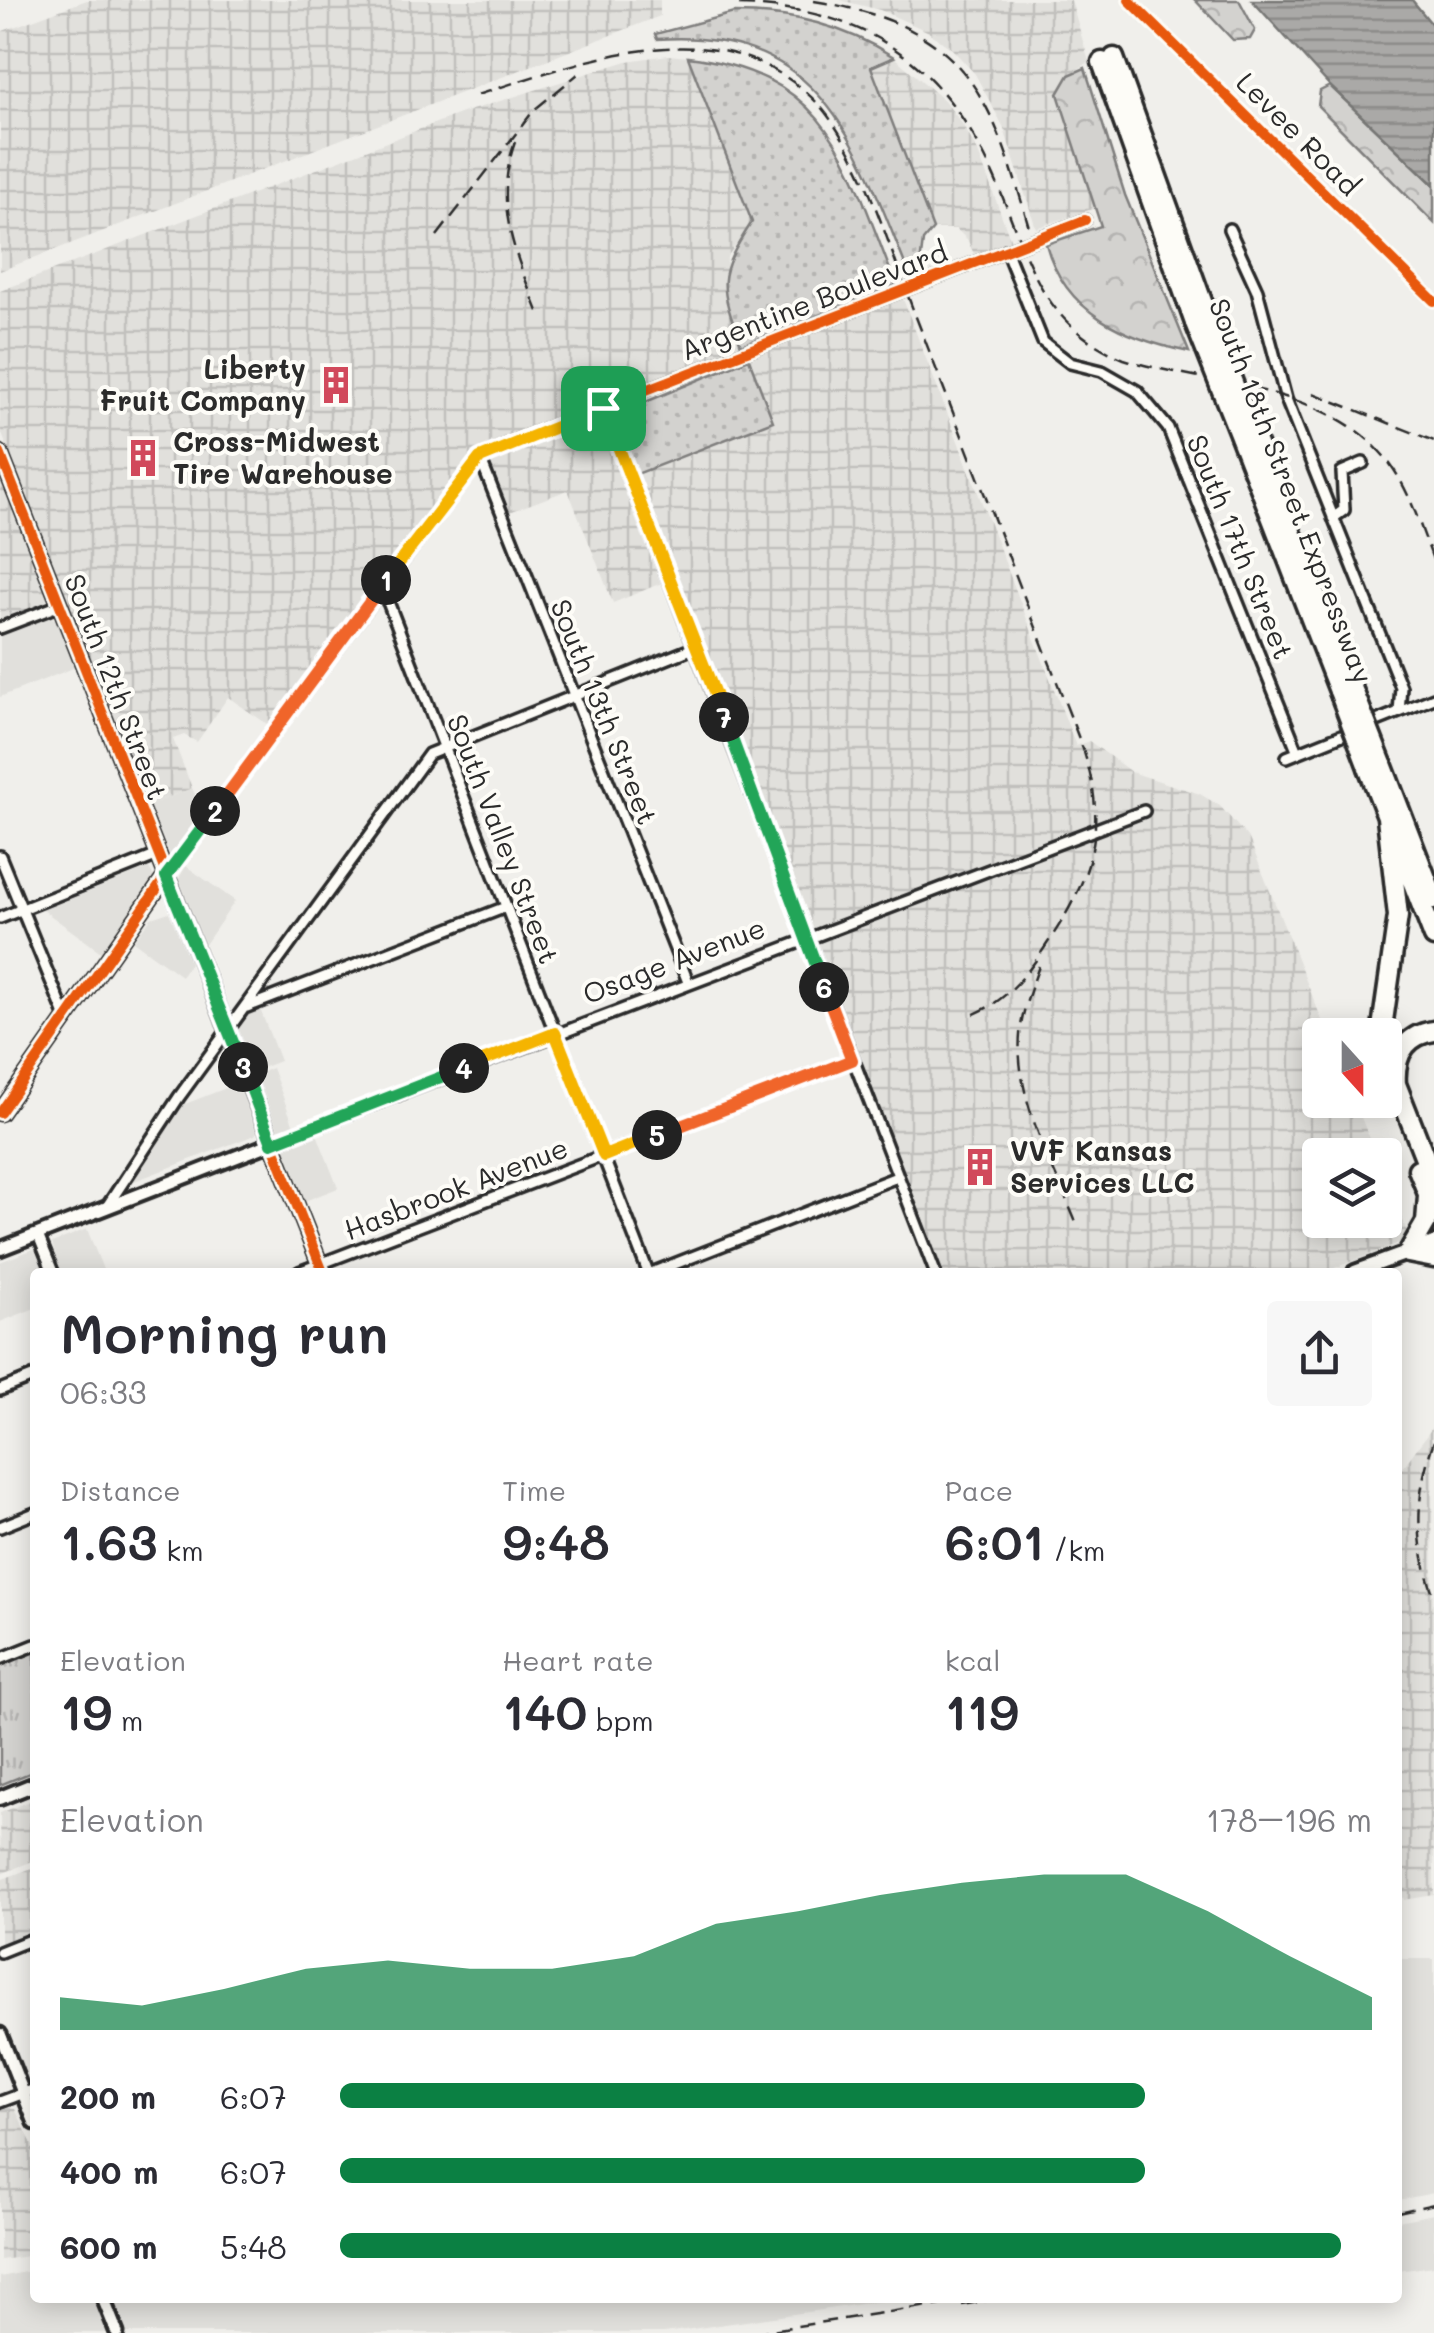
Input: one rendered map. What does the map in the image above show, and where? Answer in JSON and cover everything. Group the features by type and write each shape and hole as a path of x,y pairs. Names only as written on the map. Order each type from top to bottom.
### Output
{"highway":[{"name":"South 18th Street Expressway","path":"1108,60 1202,321 1376,767 1434,899"},
{"name":"South 18th Street Expressway","path":"1376,767 1387,817 1434,937"},
{"path":"1383,1018 1398,916 1387,817"},
{"path":"1406,828 1434,864"},
{"path":"1434,1031 1404,1046 1395,1069 1396,1084 1432,1195 1426,1222 1408,1253 1434,1258"},
{"path":"1399,1118 1432,1195"}],"main road":[{"path":"1366,1268 1434,1243"},
{"path":"0,1798 30,1786"}],"street":[{"name":"Argentine Boulevard","path":"480,458 1084,220"},
{"path":"1229,229 1257,290 1282,384 1401,687 1398,712 1434,698"},
{"name":"South 17th Street","path":"1006,250 1043,342 1070,362 1102,372 1137,391 1168,428 1292,754 1398,712"},
{"path":"603,408 933,1268"},
{"name":"South 12th Street","path":"0,453 321,1268"},
{"path":"0,1113 166,876 480,458"},
{"name":"South 13th Street","path":"480,458 688,982"},
{"path":"1334,518 1344,510 1342,472 1363,463"},
{"name":"South Valley Street","path":"378,592 388,602 649,1268"},
{"path":"0,628 60,605"},
{"path":"106,1208 228,1029 429,754 696,647"},
{"name":"Osage Avenue","path":"0,1249 688,982 1144,811"},
{"path":"0,918 158,855"},
{"path":"0,856 67,1020"},
{"path":"244,1008 506,907"},
{"name":"Hasbrook Avenue","path":"321,1268 852,1060"},
{"path":"661,1268 897,1177"},
{"path":"38,1234 51,1268"},
{"path":"0,1390 30,1378"},
{"path":"0,1526 30,1515"},
{"path":"0,1659 30,1648"},
{"path":"0,1952 30,1940"},
{"path":"0,2034 29,2092 0,2102"},
{"path":"105,2303 117,2333"}],"shaded area":[{"path":"87,0 660,0 660,16 0,271 0,32"},
{"path":"840,0 1071,0 1089,62 1069,75 1058,94 1095,208 1036,228 1003,126 975,74 952,49 927,31 880,10"},
{"path":"1252,0 1412,0 1434,27 1434,185 1330,86"},
{"path":"668,55 688,57 752,222 727,257 726,304 741,345 472,453 270,726 228,697 197,742 184,735 173,739 192,788 149,805 0,429 0,291 462,113 627,61"},
{"path":"894,57 944,100 963,125 978,152 1011,241 974,254 967,239 956,229 933,229 871,66"},
{"path":"903,299 1076,746 1089,741 1131,772 1200,794 1220,806 1249,839 1321,1018 1302,1018 1302,1118 1361,1118 1369,1138 1302,1138 1302,1238 1402,1238 1402,1220 1409,1237 1334,1268 938,1268 823,972 810,919 637,474 772,421 749,359"},
{"path":"580,425 597,427 609,440 664,582 613,603 568,490 507,513 489,466 500,456"},
{"path":"0,472 49,596 43,605 0,622"},
{"path":"49,616 57,620 76,667 0,697 0,636"},
{"path":"192,788 205,815 170,855 149,805"},
{"path":"186,866 235,901 204,946 178,880"},
{"path":"149,868 156,881 105,955 43,910"},
{"path":"169,912 191,962 181,976 133,941 151,918"},
{"path":"260,1009 280,1061 254,1071 236,1027 244,1014"},
{"path":"272,1068 294,1126 281,1131 276,1129 255,1075"},
{"path":"239,1083 258,1130 255,1135 132,1182 180,1106"},
{"path":"317,1134 338,1188 302,1202 283,1147"},
{"path":"87,1229 102,1268 59,1268 52,1243"},
{"path":"34,1249 43,1268 30,1268 30,1310 0,1322 0,1262"},
{"path":"1432,1428 1434,1895 1404,1900 1402,1894 1402,1469"},
{"path":"30,1801 30,1862 1,1874 0,1813"},
{"path":"30,1869 30,1934 0,1945 0,1880"},
{"path":"1402,1959 1434,1959 1434,2193 1402,2199"},
{"path":"15,2109 30,2140 30,2256 0,2260 0,2111"},
{"path":"1434,2214 1434,2266 1402,2270 1402,2220"},
{"path":"30,2271 30,2303 868,2303 664,2333 0,2333 0,2277"}],"green space":[{"path":"1195,0 1239,0 1255,30 1250,39 1233,40"},
{"path":"734,13 777,15 817,23 894,57 871,67 933,229 923,241 919,272 911,279 852,143 828,106 798,76 761,53 715,41 657,39 655,34"},
{"path":"688,57 737,67 775,83 805,106 829,133 848,165 896,285 741,345 728,308 725,281 732,256 752,222"},
{"path":"1085,68 1125,195 1189,352 1121,331 1083,306 1055,268 1046,244 1101,226 1058,94 1069,75"},
{"path":"1330,86 1434,185 1434,223 1318,106 1320,91"},
{"path":"749,359 773,421 637,474 619,429 624,411"},
{"path":"30,1654 30,1773 0,1785 0,1665"}],"railway":[{"path":"814,1 867,13 910,29 943,51 968,78 1004,148 1033,241"},
{"path":"739,5 830,18 868,33 902,54 932,80 958,112 981,150 1032,269 1075,330 1124,359 1268,392 1336,418 1365,438 1390,464 1410,499 1434,562"},
{"path":"477,95 613,55 684,47 718,50 761,64 803,89 828,116 856,163 1083,749 1095,804 1092,851 1063,920 1014,987 969,1016"},
{"path":"437,236 534,110 578,74"},
{"path":"515,142 506,188 510,232 541,319"},
{"path":"1313,393 1434,441"},
{"path":"1039,966 1021,1026 1022,1077 1036,1128 1077,1225"},
{"path":"1434,1441 1423,1480 1419,1518 1423,1557 1434,1596"},
{"path":"1402,2211 1434,2204"},
{"path":"752,2333 948,2303"},
{"path":"935,2306 950,2303"},
{"path":"962,2305 973,2303"}],"cycle path":[{"name":"Levee Road","path":"1129,0 1434,301"},
{"path":"0,1113 166,876 480,458 509,443 1085,220"},
{"path":"0,453 321,1268"}],"place":[{"name":"Liberty Fruit Company","path":"336,385"},
{"name":"Cross-Midwest Tire Warehouse","path":"143,458"},
{"name":"VVF Kansas Services LLC","path":"980,1167"}],"route":[{"path":"603,408 852,1060 604,1156 555,1033 272,1143 166,876 480,458 603,408"}]}
